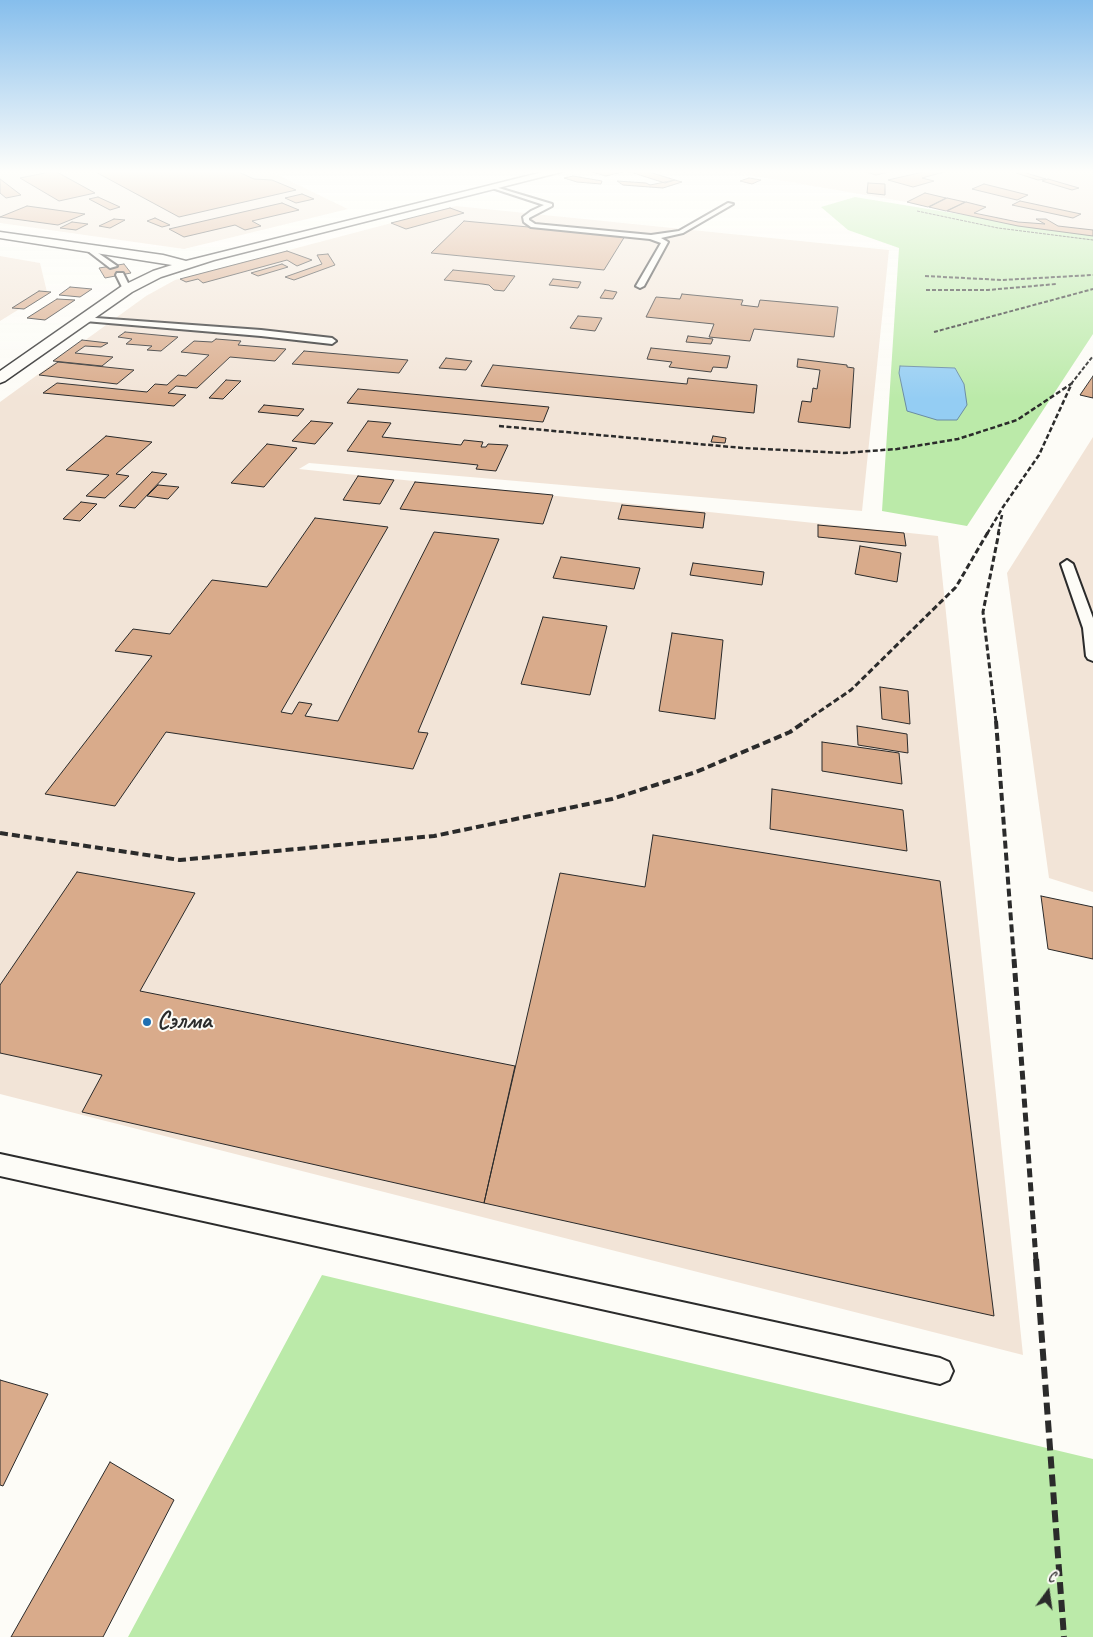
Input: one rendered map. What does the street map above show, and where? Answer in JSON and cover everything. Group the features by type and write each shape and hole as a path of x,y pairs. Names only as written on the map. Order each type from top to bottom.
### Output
{"main road":[{"path":"82,246 184,264"},
{"path":"0,378 127,289 157,274 184,264 255,246"}],"lane":[{"path":"640,286 663,246"},
{"path":"86,247 113,266"},
{"path":"120,275 127,289"},
{"path":"85,319 332,341"},
{"path":"1068,564 1090,628 1093,656"},
{"path":"0,1165 940,1371"}],"shaded area":[{"path":"166,246 195,246 184,249"},
{"name":"Сэлма","path":"303,246 854,246 889,250 862,511 309,463 299,469 938,536 1023,1355 0,1094 0,402 146,296 175,280"},
{"path":"0,256 40,263 47,292 0,321"},
{"path":"1093,437 1093,892 1049,878 1007,573"}],"green space":[{"path":"894,246 1093,246 1093,334 967,526 882,511 899,248"},
{"path":"322,1275 1093,1459 1093,1637 128,1637"}],"water":[{"path":"900,366 955,368 964,384 967,405 957,420 937,420 907,411 899,373"}],"building":[{"path":"438,246 619,246 604,270 431,253"},
{"path":"287,251 312,260 297,266 287,260 203,283 198,279 186,282 180,279"},
{"path":"328,254 335,265 294,280 285,277 322,264 317,255"},
{"path":"124,264 131,273 105,278 99,268"},
{"path":"282,264 288,267 258,276 251,273"},
{"path":"453,270 515,276 504,291 494,290 489,285 444,280"},
{"path":"553,279 581,282 578,288 549,285"},
{"path":"70,287 92,289 80,297 59,295"},
{"path":"605,290 617,292 613,299 600,298"},
{"path":"39,291 51,292 24,309 12,308"},
{"path":"682,294 743,300 741,305 758,307 760,300 838,307 834,337 754,329 750,341 709,337 714,324 646,317 656,297 680,299"},
{"path":"57,299 75,300 45,320 27,318"},
{"path":"578,316 602,318 595,331 570,328"},
{"path":"125,332 178,337 161,351 147,350 152,346 126,344 132,339 118,337"},
{"path":"688,336 713,339 711,344 686,342"},
{"path":"216,339 241,341 238,345 286,349 275,361 230,357 197,388 176,386 168,393 186,395 174,406 43,393 57,383 147,392 155,384 167,385 178,375 186,376 209,355 181,352 194,341 212,342"},
{"path":"82,340 108,343 101,347 85,346 75,353 113,357 102,366 53,361"},
{"path":"651,348 730,356 727,368 713,367 711,372 669,367 672,362 647,359"},
{"path":"304,351 408,360 399,373 292,364"},
{"path":"446,358 472,361 466,370 439,368"},
{"path":"798,359 847,365 847,367 854,368 850,428 798,422 802,401 811,402 813,388 817,389 820,370 797,367"},
{"path":"58,362 134,370 117,384 39,375"},
{"path":"493,365 687,384 688,378 757,385 754,413 481,386"},
{"path":"1093,376 1093,398 1080,395"},
{"path":"226,380 241,381 223,399 209,398"},
{"path":"358,389 549,407 543,422 347,403"},
{"path":"264,405 304,409 298,416 258,412"},
{"path":"311,421 333,423 315,444 292,441"},
{"path":"368,421 391,423 382,437 461,445 464,440 483,442 481,447 486,447 488,444 508,445 496,471 476,469 478,465 347,451"},
{"path":"106,436 152,442 116,474 129,476 105,498 86,496 109,475 66,470"},
{"path":"713,436 726,438 725,443 711,442"},
{"path":"267,444 297,448 264,487 231,483"},
{"path":"152,472 167,474 135,508 119,506"},
{"path":"358,476 394,480 380,504 343,500"},
{"path":"415,482 553,495 543,524 400,509"},
{"path":"158,485 179,487 168,499 147,496"},
{"path":"81,502 97,504 80,521 63,519"},
{"path":"622,505 705,513 703,528 618,519"},
{"path":"315,518 388,527 281,712 292,714 299,702 312,704 305,716 338,721 434,532 499,539 418,732 428,733 413,769 166,732 115,806 45,794 152,656 115,651 133,629 170,634 212,580 267,587"},
{"path":"818,525 904,533 906,546 818,537"},
{"path":"860,546 901,553 897,582 855,574"},
{"path":"561,557 640,568 634,589 553,578"},
{"path":"693,563 764,572 762,585 690,575"},
{"path":"543,617 607,626 590,695 521,684"},
{"path":"672,633 723,640 715,719 659,711"},
{"path":"880,687 908,691 910,724 882,719"},
{"path":"857,726 907,734 908,753 858,745"},
{"path":"822,742 899,753 902,784 822,771"},
{"path":"772,789 903,810 907,851 770,829"},
{"path":"653,835 940,881 994,1316 484,1203 560,873 645,887"},
{"name":"Сэлма","path":"77,872 195,893 140,991 515,1066 484,1203 82,1112 102,1075 0,1053 0,985"},
{"path":"1041,896 1093,907 1093,959 1048,949"},
{"path":"0,1380 48,1394 3,1486 0,1485"},
{"path":"110,1462 174,1500 103,1637 11,1637"}],"railway":[{"path":"925,276 1002,280 1093,275"},
{"path":"926,290 988,290 1056,284"},
{"path":"934,332 1093,289"},
{"path":"499,426 743,448 843,453 897,449 958,439 1017,420 1071,384 1093,356"},
{"path":"987,534 1039,455 1072,383"},
{"path":"998,534 1002,515"},
{"path":"804,722 851,690 956,587 988,532"},
{"path":"996,722 983,612 999,532"},
{"path":"0,833 180,860 434,836 612,799 696,772 790,732 806,721"},
{"path":"996,721 1014,960"},
{"path":"1014,959 1036,1260"},
{"path":"1036,1259 1064,1637"}],"place":[{"name":"Сэлма","path":"147,1022"}]}
